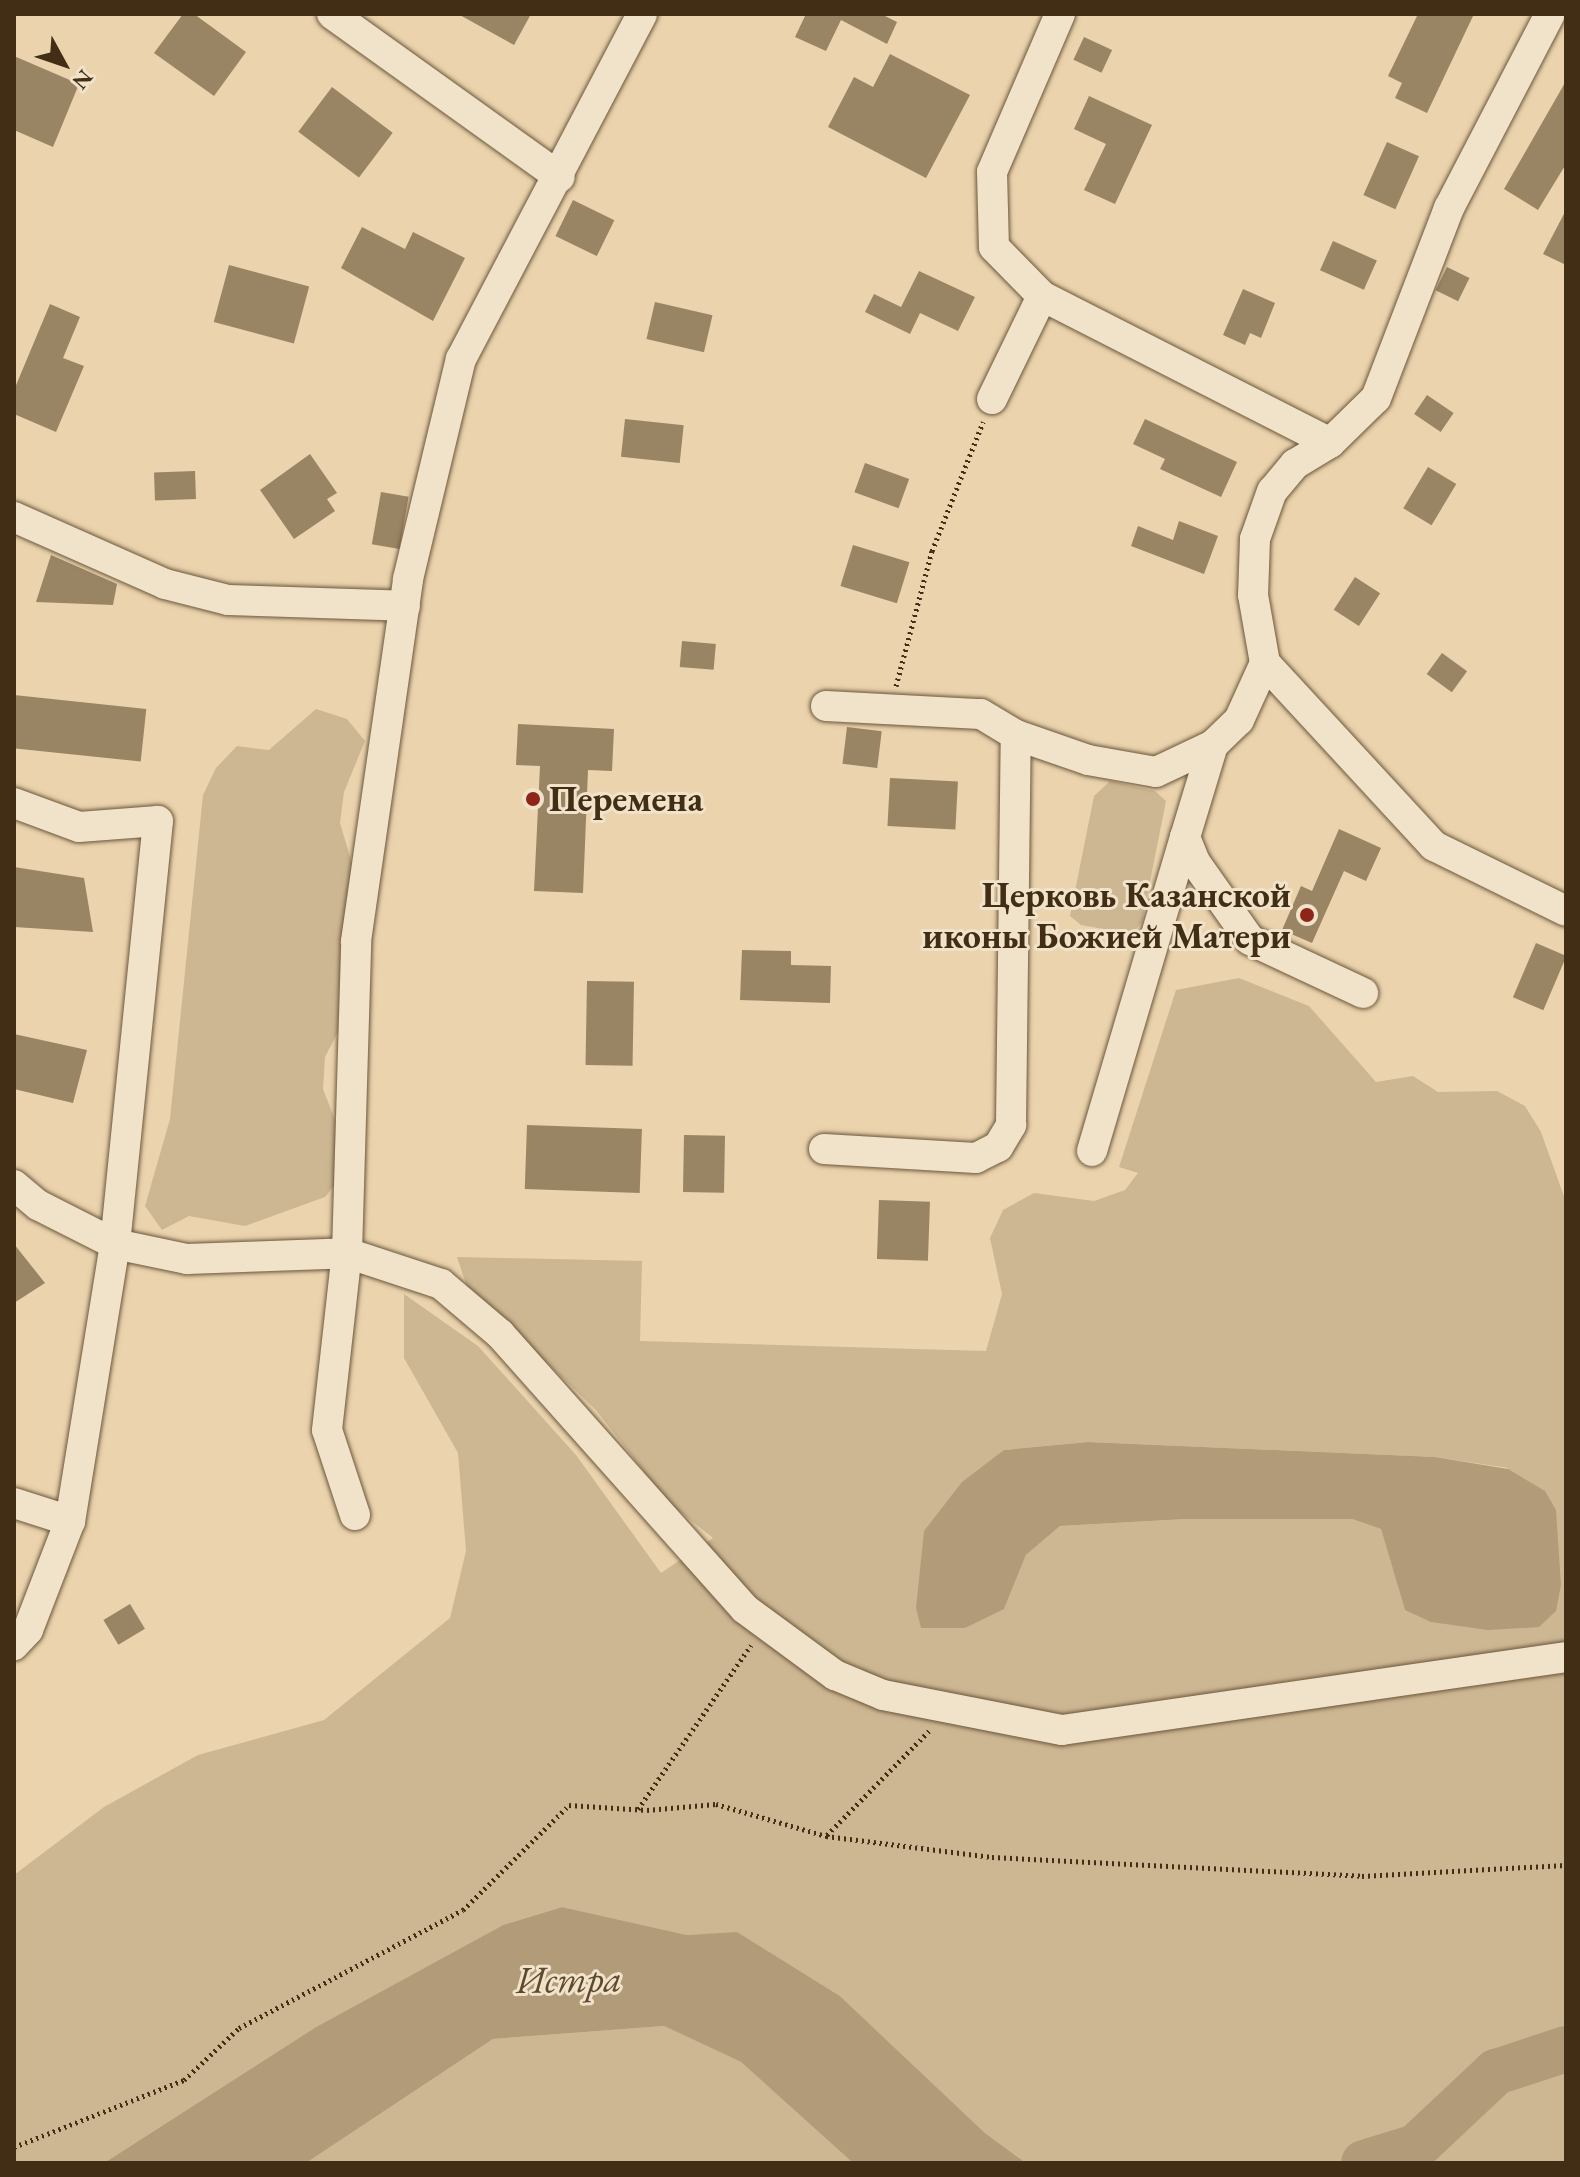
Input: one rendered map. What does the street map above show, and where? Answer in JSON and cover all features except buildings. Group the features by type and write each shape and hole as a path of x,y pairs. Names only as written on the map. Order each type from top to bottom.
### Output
{"street":[{"path":"332,14 560,177"},
{"path":"355,1515 327,1430 347,1253 356,941 405,606 461,359 512,255 560,177 642,14"},
{"path":"1060,14 992,172 994,247 1042,296 1330,443"},
{"path":"1550,14 1449,208 1376,398 1330,443 1295,464 1272,491 1255,539 1253,595 1265,663 1434,846 1566,911"},
{"path":"992,399 1042,296"},
{"path":"14,517 165,584 228,600 405,606"},
{"path":"826,706 981,714 1016,735 1088,760 1156,772 1213,745 1239,720 1265,663"},
{"path":"824,1149 976,1158 998,1147 1011,1125 1016,735"},
{"path":"1092,1151 1213,745"},
{"path":"14,803 79,827 158,821 115,1244 70,1521 28,1630 14,1645"},
{"path":"1185,837 1195,862 1250,940 1363,993"},
{"path":"14,1185 38,1205 115,1244 187,1259 347,1253 441,1284 500,1334 694,1554 765,1624 835,1675 883,1695 1062,1730 1566,1657"},
{"path":"14,1503 70,1521"}],"path":[{"path":"890,708 932,551 992,399"},
{"path":"638,1809 765,1624"},
{"path":"826,1836 949,1710"},
{"path":"14,2147 184,2080 239,2028 463,1910 569,1805 638,1809 716,1804 826,1836 992,1857 1362,1876 1566,1865"}],"shaded area":[{"path":"316,709 347,719 365,741 344,792 340,823 358,883 338,1032 325,1057 323,1089 344,1143 343,1174 325,1197 245,1226 189,1216 162,1230 145,1206 170,1119 203,795 216,768 237,746 269,750"},
{"path":"1110,781 1155,791 1166,801 1142,922 1132,934 1081,925 1070,916 1094,796"},
{"path":"1239,978 1309,1006 1376,1082 1413,1076 1438,1092 1497,1091 1525,1106 1541,1132 1566,1202 1566,2163 1026,2163 985,2133 840,1996 738,1933 687,1935 562,1907 503,1925 316,2027 104,2163 14,2163 14,1875 104,1807 198,1755 324,1720 450,1618 466,1551 458,1453 404,1358 404,1294 478,1346 576,1455 661,1573 713,1538 669,1503 595,1409 467,1287 457,1257 642,1261 640,1341 986,1351 1002,1294 990,1238 1003,1210 1034,1193 1094,1201 1125,1190 1138,1173 1119,1167 1176,990","holes":["1088,1442 1435,1457 1508,1468 1405,1609 1381,1529 1352,1519 1186,1519 1060,1526 1026,1555 1004,1609 1004,1450"]},
{"path":"664,2026 741,2062 853,2163 306,2163 493,2039"}],"water":[{"path":"1088,1442 1435,1457 1508,1469 1545,1491 1556,1510 1561,1585 1556,1611 1539,1627 1488,1630 1431,1622 1405,1610 1381,1529 1352,1519 1186,1519 1060,1526 1026,1555 1004,1609 965,1628 921,1628 916,1608 924,1531 962,1482 1004,1450"},
{"name":"Истра","path":"562,1907 687,1935 737,1932 840,1996 985,2133 1026,2163 853,2163 741,2062 664,2026 493,2039 306,2163 104,2163 316,2027 503,1925"}],"waterway":[{"path":"1364,2163 1416,2147 1496,2072 1566,2049"}],"place":[{"name":"Перемена","path":"533,799"},
{"name":"Церковь Казанской иконы Божией Матери","path":"1307,915"}]}
